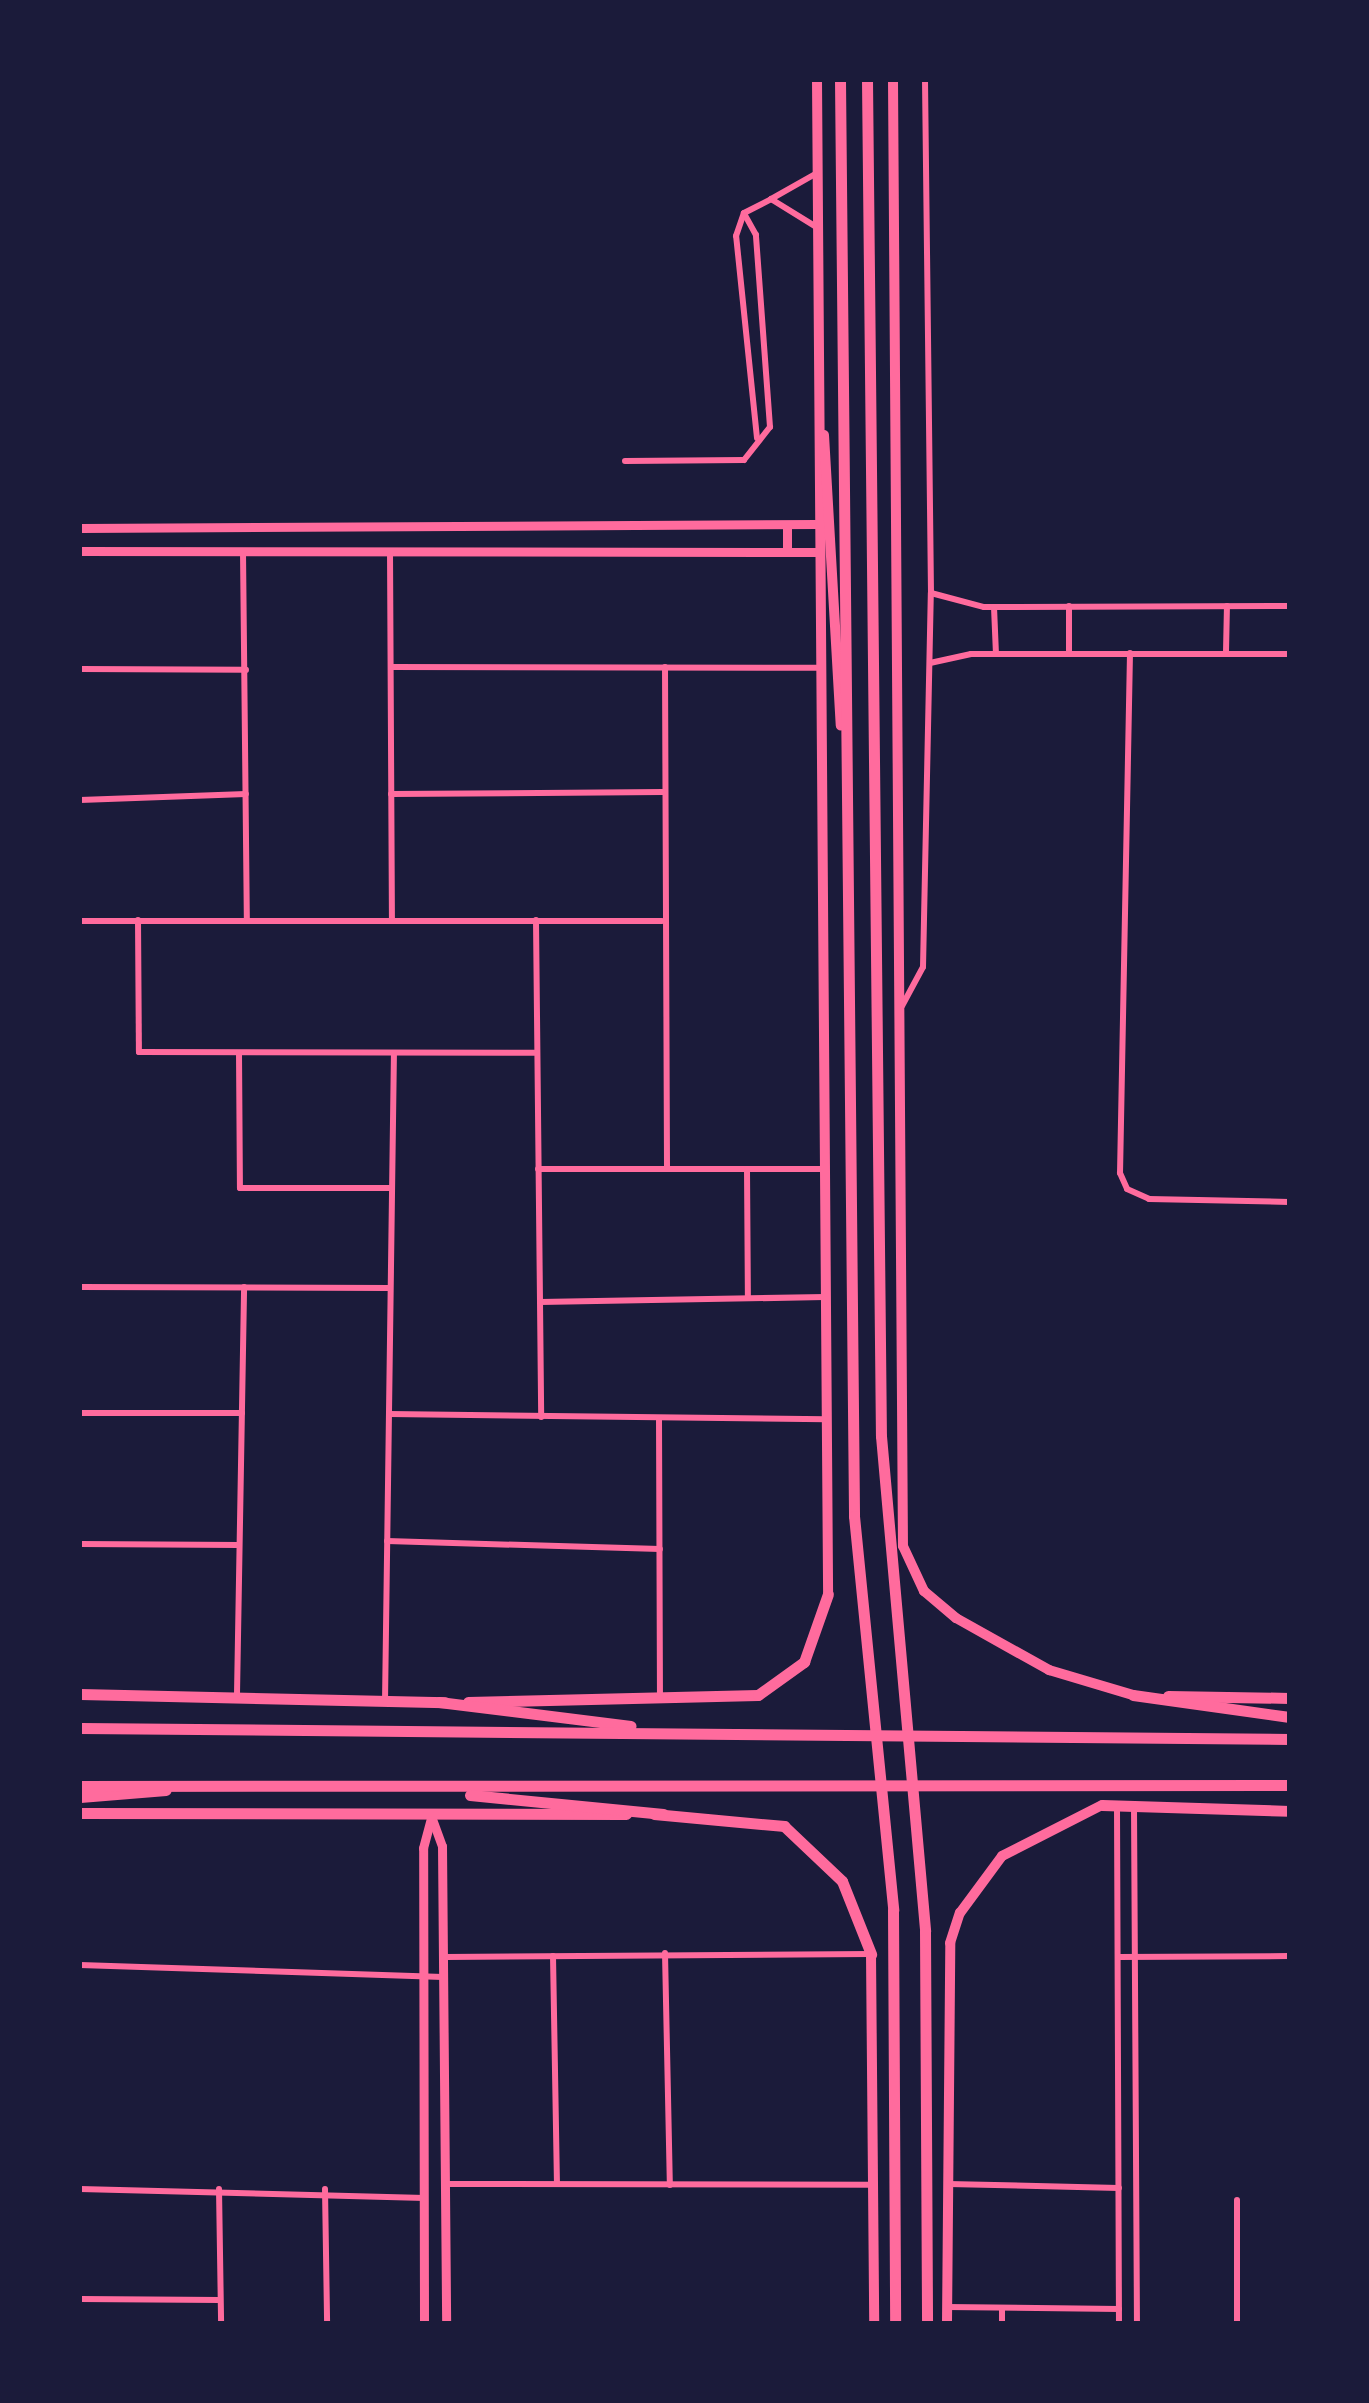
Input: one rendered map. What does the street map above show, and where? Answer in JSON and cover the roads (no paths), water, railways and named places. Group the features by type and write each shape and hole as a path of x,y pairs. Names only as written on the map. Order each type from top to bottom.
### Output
{"main road":[{"path":"80,1694 236,1694 385,1703 734,1700 783,1682 820,1631 828,1594 817,524 818,80"},
{"path":"840,80 841,726 854,1516 893,1910 895,2323"},
{"path":"867,80 881,1436 925,1931 927,2323"},
{"path":"893,80 896,1016 903,1546 924,1591 956,1618 1050,1670 1133,1695 1289,1717"},
{"path":"819,350 841,726"},
{"path":"1133,1695 1289,1698"},
{"path":"439,1702 684,1733"},
{"path":"80,1728 1289,1739"},
{"path":"80,1786 1289,1786"},
{"path":"80,1797 204,1788"},
{"path":"406,1788 663,1814"},
{"path":"948,2323 946,1991 960,1913 1002,1856 1102,1805 1289,1811"},
{"path":"80,1813 663,1814 758,1818 806,1841 854,1904 871,1954 874,2323"}],"street":[{"path":"896,1016 923,967 931,593 924,80"},
{"path":"757,438 736,236 744,212 818,172"},
{"path":"771,199 818,228"},
{"path":"625,461 744,460 757,438 770,427 756,235 744,212"},
{"path":"80,528 817,524"},
{"path":"787,525 787,552"},
{"path":"80,550 818,552"},
{"path":"243,550 247,919"},
{"path":"390,550 392,920"},
{"path":"931,593 994,607 1289,606"},
{"path":"1069,606 1069,654"},
{"path":"1226,652 1227,606"},
{"path":"994,607 996,654"},
{"path":"1130,653 1120,1173 1127,1189 1149,1199 1289,1202"},
{"path":"930,663 996,654 1289,654"},
{"path":"391,667 821,668"},
{"path":"664,668 662,921 667,1169"},
{"path":"80,669 246,670"},
{"path":"391,794 664,792"},
{"path":"80,800 246,794"},
{"path":"138,920 139,1052 537,1053"},
{"path":"536,920 541,1417"},
{"path":"80,921 662,921"},
{"path":"239,1053 240,1188 392,1188"},
{"path":"385,1703 394,1053"},
{"path":"538,1170 824,1170"},
{"path":"747,1170 748,1298"},
{"path":"80,1287 390,1288"},
{"path":"236,1694 244,1288"},
{"path":"540,1302 826,1296"},
{"path":"80,1413 242,1413"},
{"path":"389,1414 826,1419"},
{"path":"659,1418 660,1699"},
{"path":"388,1542 660,1549"},
{"path":"80,1544 240,1545"},
{"path":"1117,1806 1119,2323"},
{"path":"1134,1807 1137,2323"},
{"path":"431,1816 442,1846 446,2323"},
{"path":"424,2323 427,2198 423,1974 431,1816"},
{"path":"665,1953 670,2185"},
{"path":"445,1957 871,1954"},
{"path":"552,1956 558,2184"},
{"path":"1118,1958 1289,1956"},
{"path":"80,1965 423,1974 444,1978"},
{"path":"446,2184 872,2185"},
{"path":"948,2184 1118,2188"},
{"path":"218,2188 220,2323"},
{"path":"80,2189 324,2189 427,2198"},
{"path":"324,2189 327,2323"},
{"path":"1237,2200 1237,2323"},
{"path":"80,2299 220,2300"},
{"path":"947,2307 1119,2309"},
{"path":"1002,2308 1002,2323"}]}
